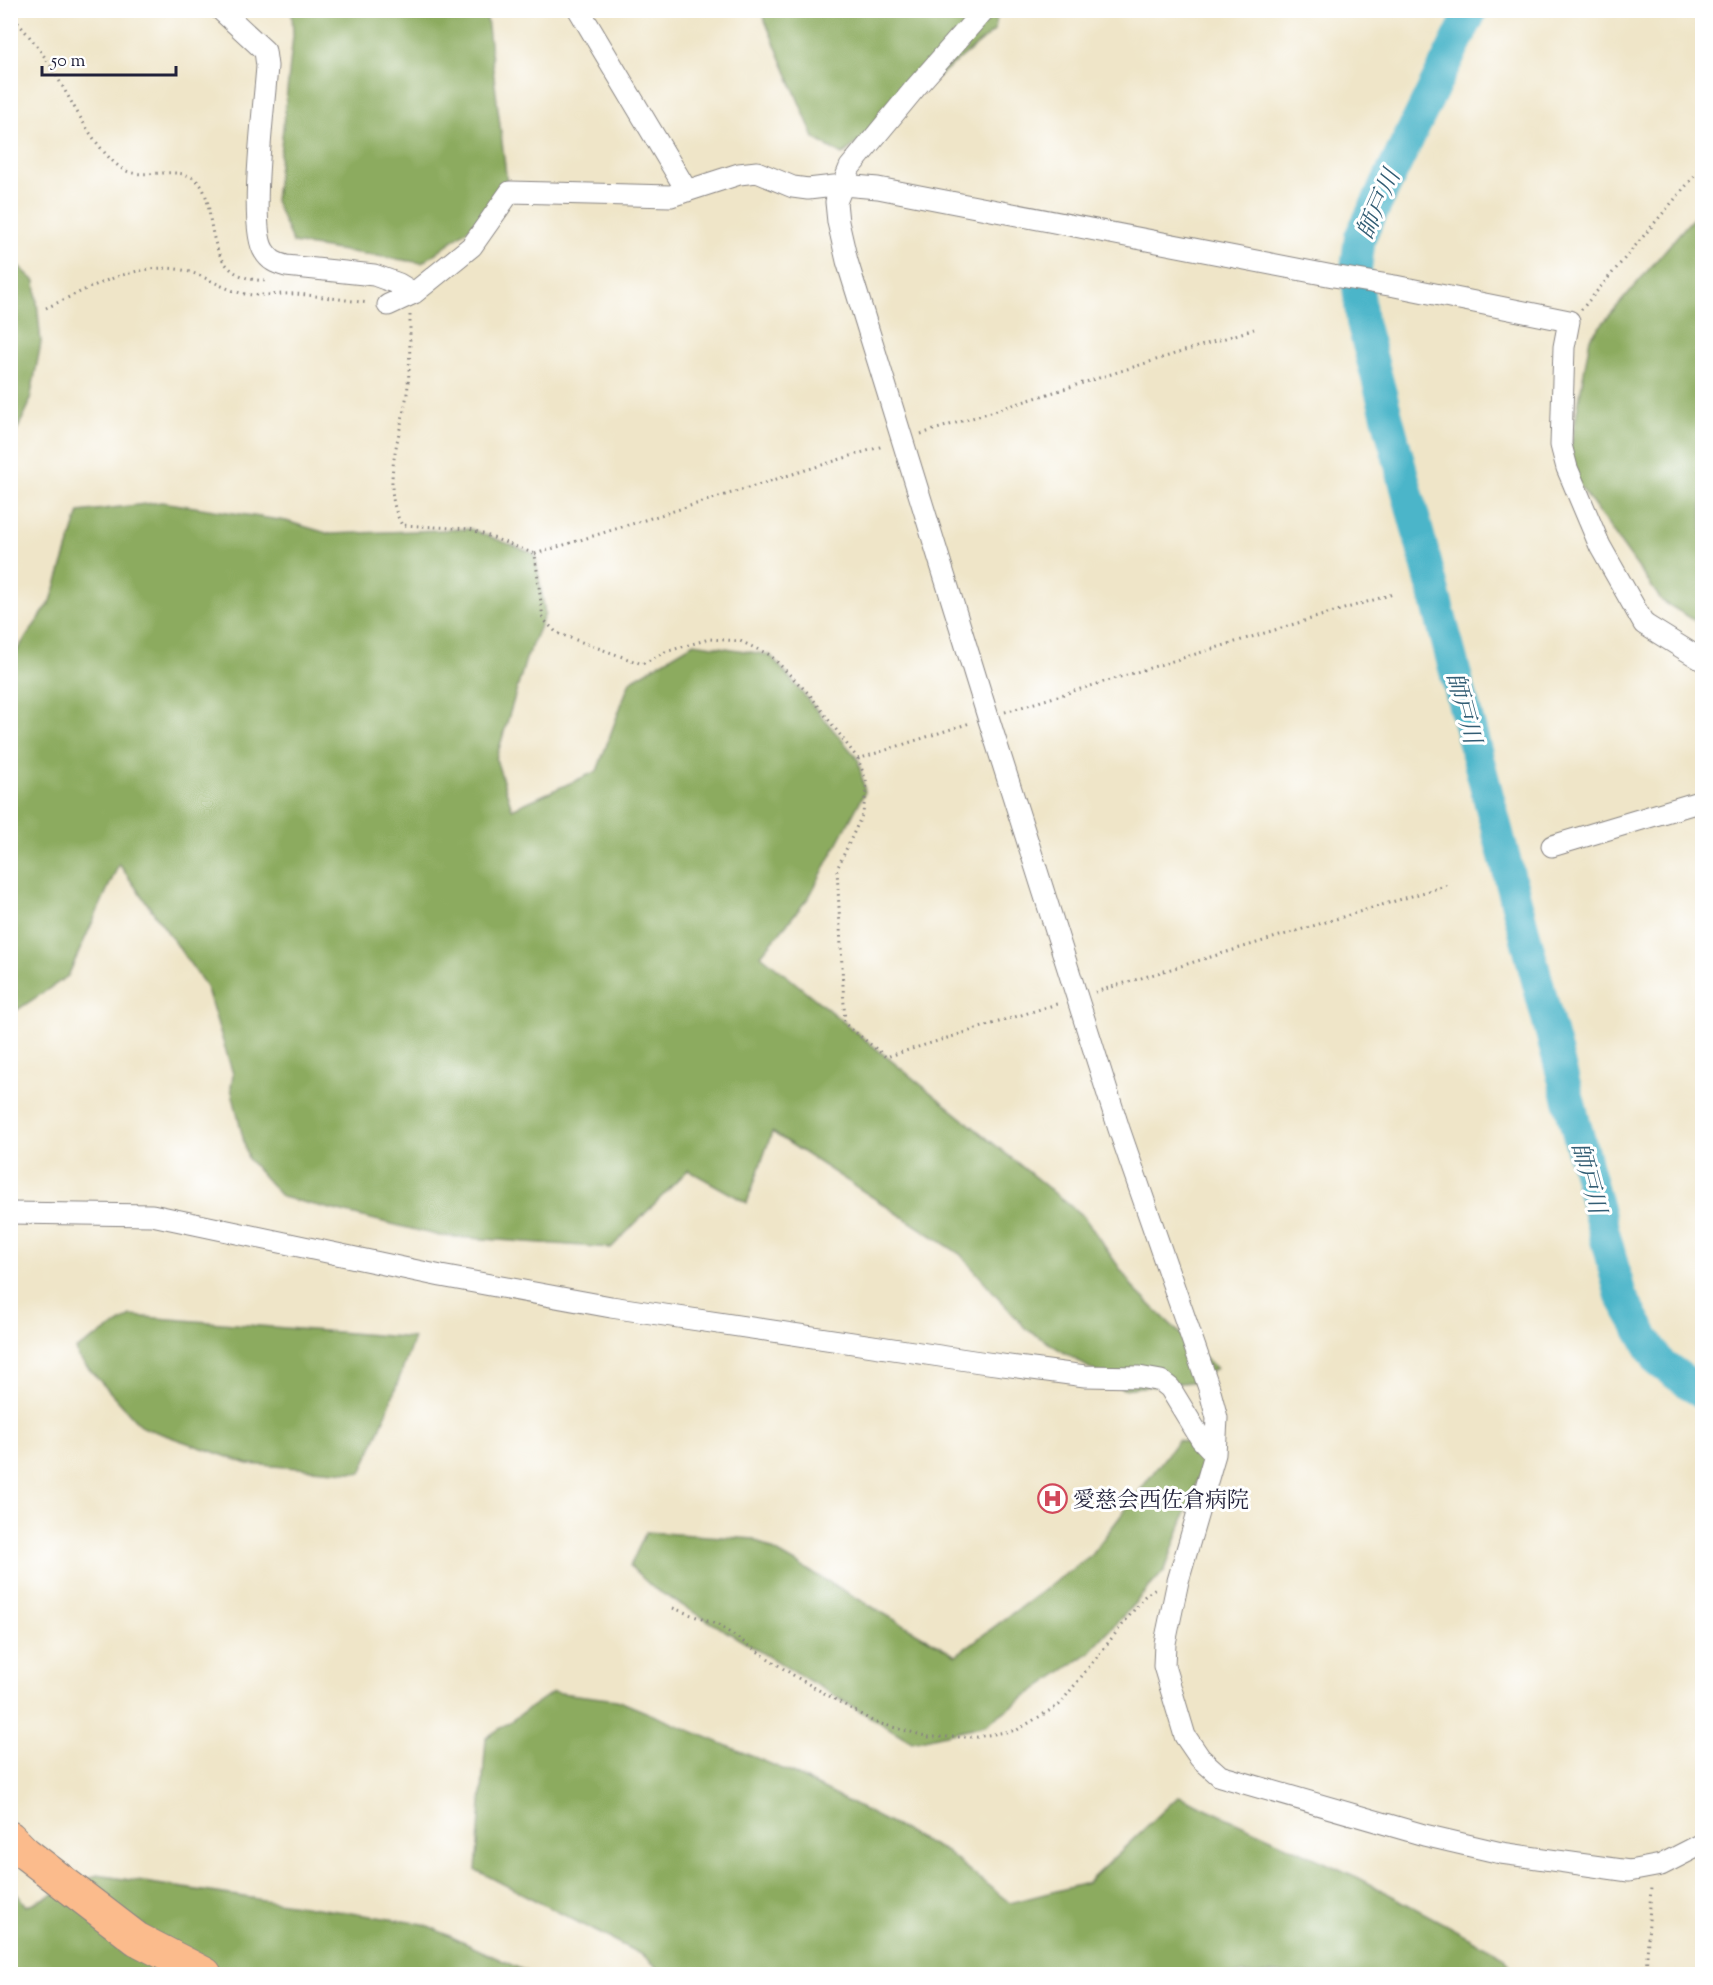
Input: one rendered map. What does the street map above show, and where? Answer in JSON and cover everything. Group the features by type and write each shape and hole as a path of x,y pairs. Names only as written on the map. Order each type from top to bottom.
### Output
{"main road":[{"path":"10,1838 25,1853 137,1939 205,1974"}],"street":[{"path":"221,10 265,51 267,66 258,181 258,236 263,250 273,262 297,268 374,274 414,293"},
{"path":"579,10 687,191"},
{"path":"984,10 850,167 836,202 838,222 988,717 1123,1140 1209,1388 1217,1418 1215,1454 1179,1581 1165,1643 1164,1666 1185,1736 1200,1758 1220,1776 1424,1835 1501,1853 1629,1871 1661,1865 1702,1844"},
{"path":"388,305 414,293 472,246 510,192 671,196 739,174 757,172 793,187 808,189 843,185 878,188 1569,321 1564,347 1561,445 1567,468 1600,546 1644,624 1702,660"},
{"path":"1552,846 1702,801"},
{"path":"10,1213 152,1215 441,1276 611,1307 980,1362 1085,1376 1139,1377 1161,1381 1170,1388 1201,1439 1215,1454"}],"path":[{"path":"10,14 44,56 102,152 123,170 187,175 201,186 208,204 214,238 223,264 255,280 277,281 297,268"},
{"path":"1569,321 1582,309 1702,167"},
{"path":"46,308 100,283 137,272 168,268 191,272 219,286 247,294 296,294 388,305"},
{"path":"414,293 408,386 392,476 395,513 402,525 471,529 535,554 543,619 557,633 642,664 665,651 709,639 740,640 770,655 810,695 858,759 867,783 863,813 837,869 845,1024 886,1057 1448,885"},
{"path":"858,759 988,717 1393,594"},
{"path":"673,1608 718,1625 796,1677 874,1722 929,1737 977,1737 1017,1730 1059,1705 1145,1596 1157,1587 1179,1581"},
{"path":"1646,1974 1651,1918 1651,1867"}],"green space":[{"path":"292,11 486,11 509,199 422,263 293,243 275,201 293,36"},
{"path":"761,11 998,11 995,30 842,155 814,138"},
{"path":"1702,213 1702,625 1662,601 1567,468 1590,338 1691,220"},
{"path":"11,259 35,281 41,343 29,405 11,443"},
{"path":"162,502 286,521 330,534 470,529 535,554 545,614 526,659 496,759 512,809 597,771 630,681 694,643 770,655 858,759 865,792 809,897 761,955 1084,1217 1135,1290 1216,1368 1200,1381 1123,1389 1026,1329 960,1254 772,1132 747,1203 688,1170 611,1248 440,1236 282,1197 248,1159 231,1088 233,1074 206,986 119,864 68,976 11,1014 11,659 51,601 79,512"},
{"path":"131,1316 414,1338 387,1412 361,1473 248,1464 142,1427 78,1357 76,1349"},
{"path":"1178,1440 1209,1448 1165,1570 1090,1652 985,1725 912,1742 653,1588 630,1566 646,1532 754,1539 956,1655 1091,1555"},
{"path":"553,1692 617,1700 790,1772 946,1852 1010,1903 1087,1883 1179,1796 1359,1878 1504,1956 1515,1974 665,1974 644,1956 476,1870 486,1738"},
{"path":"97,1875 424,1924 531,1974 11,1974 10,1885 26,1906"}],"waterway":[{"name":"師戸川","path":"1472,10 1360,237 1356,269 1362,322 1621,1296 1659,1362 1702,1393"}],"place":[{"name":"愛慈会西佐倉病院","path":"1052,1499"}]}
